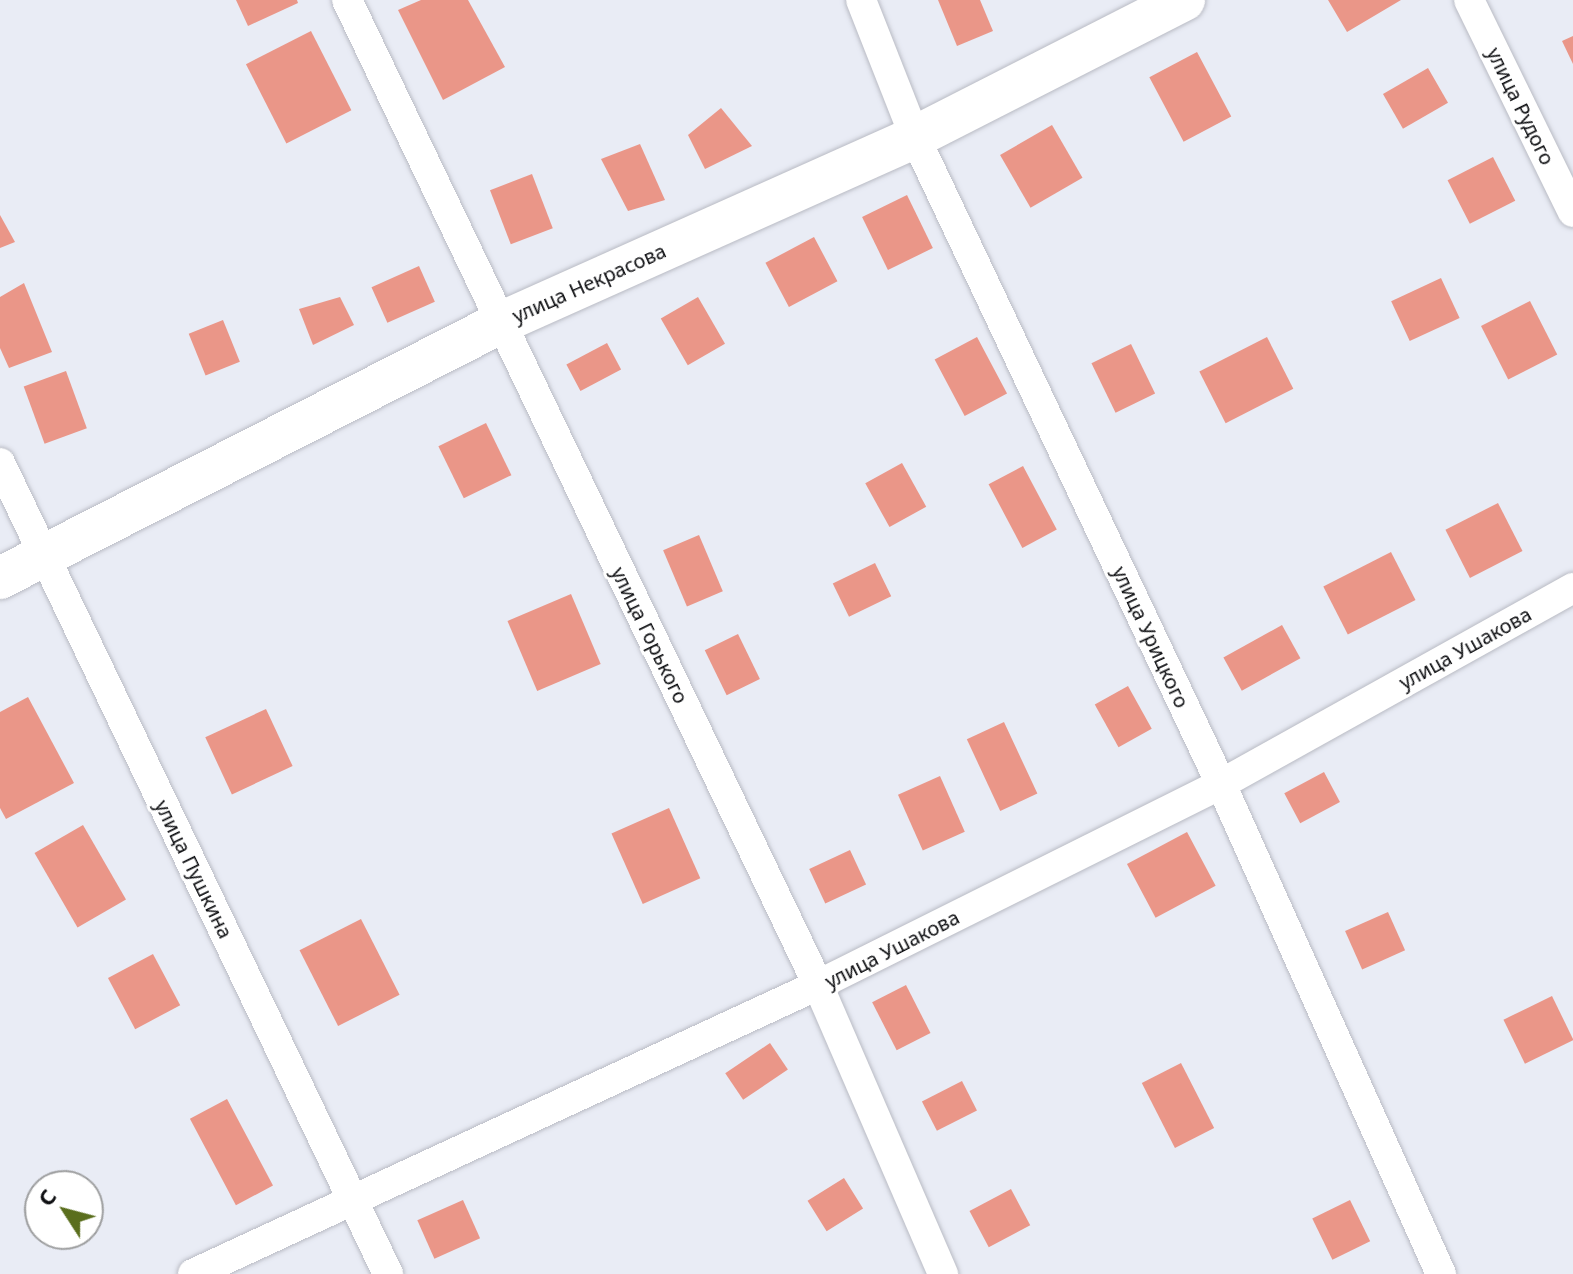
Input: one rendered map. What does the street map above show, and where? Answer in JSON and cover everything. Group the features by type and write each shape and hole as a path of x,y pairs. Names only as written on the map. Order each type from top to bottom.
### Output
{"street":[{"name":"улица Горького","path":"347,0 818,985 943,1274"},
{"name":"улица Урицкого","path":"861,0 915,137 1221,784 1441,1274"},
{"name":"улица Некрасова","path":"0,578 500,323 915,137 1184,0"},
{"name":"улица Рудого","path":"1469,0 1573,212"},
{"name":"улица Пушкина","path":"0,463 388,1274"},
{"name":"улица Ушакова","path":"193,1274 818,985 1221,784 1573,588"}],"building":[{"path":"236,0 297,0 298,3 248,26"},
{"path":"421,0 468,0 505,67 443,100 398,10"},
{"path":"938,0 980,0 993,31 957,46"},
{"path":"1328,0 1401,0 1347,32"},
{"path":"311,31 351,110 286,143 246,64"},
{"path":"1573,36 1573,64 1562,41"},
{"path":"1197,52 1231,116 1184,142 1149,77"},
{"path":"1428,68 1448,103 1403,129 1383,94"},
{"path":"721,108 752,146 705,169 688,135"},
{"path":"1052,125 1082,178 1031,208 1000,155"},
{"path":"640,144 665,200 628,211 601,159"},
{"path":"1493,157 1515,201 1470,224 1448,180"},
{"path":"532,174 553,228 511,244 490,190"},
{"path":"907,195 933,248 888,270 862,217"},
{"path":"0,215 15,242 0,248"},
{"path":"814,237 837,281 789,307 765,263"},
{"path":"419,266 435,302 387,323 371,287"},
{"path":"1441,278 1460,318 1410,341 1391,301"},
{"path":"24,283 52,352 9,368 0,348 0,297"},
{"path":"340,297 354,325 313,345 299,309"},
{"path":"698,297 725,344 688,365 661,318"},
{"path":"1530,301 1557,354 1508,379 1481,326"},
{"path":"223,320 240,362 206,376 189,334"},
{"path":"977,337 1007,394 965,416 935,360"},
{"path":"1267,337 1293,389 1226,423 1199,372"},
{"path":"607,343 621,369 580,391 566,365"},
{"path":"1131,344 1155,393 1116,413 1091,363"},
{"path":"66,371 87,428 45,444 24,386"},
{"path":"486,423 511,475 464,498 438,446"},
{"path":"902,463 926,507 890,527 865,483"},
{"path":"1023,466 1057,530 1022,548 989,484"},
{"path":"1498,503 1523,551 1470,578 1445,530"},
{"path":"699,535 723,591 687,606 663,550"},
{"path":"1391,552 1416,600 1348,635 1323,587"},
{"path":"875,563 891,596 849,617 833,584"},
{"path":"571,594 601,664 537,691 507,621"},
{"path":"1282,625 1300,658 1242,691 1223,657"},
{"path":"738,634 760,679 727,695 705,650"},
{"path":"1128,686 1152,729 1119,747 1095,704"},
{"path":"28,697 74,783 6,819 0,808 0,712"},
{"path":"266,709 293,766 232,794 205,737"},
{"path":"1004,722 1037,794 1000,811 967,739"},
{"path":"1324,772 1340,802 1300,823 1284,793"},
{"path":"940,776 965,832 923,850 898,795"},
{"path":"669,808 700,878 643,904 611,834"},
{"path":"83,825 126,899 78,927 35,853"},
{"path":"1187,832 1216,886 1156,918 1127,864"},
{"path":"850,850 866,884 825,903 809,869"},
{"path":"1388,912 1405,950 1362,969 1345,931"},
{"path":"361,919 400,995 338,1026 300,950"},
{"path":"153,954 180,1005 135,1029 108,978"},
{"path":"906,985 931,1033 897,1050 872,1002"},
{"path":"1552,996 1573,1040 1525,1064 1503,1020"},
{"path":"770,1043 788,1070 743,1100 725,1073"},
{"path":"1181,1063 1214,1128 1175,1148 1142,1083"},
{"path":"962,1081 977,1110 937,1131 922,1101"},
{"path":"227,1099 273,1186 236,1205 190,1119"},
{"path":"844,1178 863,1209 827,1231 808,1201"},
{"path":"1011,1189 1030,1225 989,1247 970,1211"},
{"path":"463,1200 480,1238 434,1259 417,1220"},
{"path":"1350,1200 1370,1241 1332,1260 1312,1218"}]}
